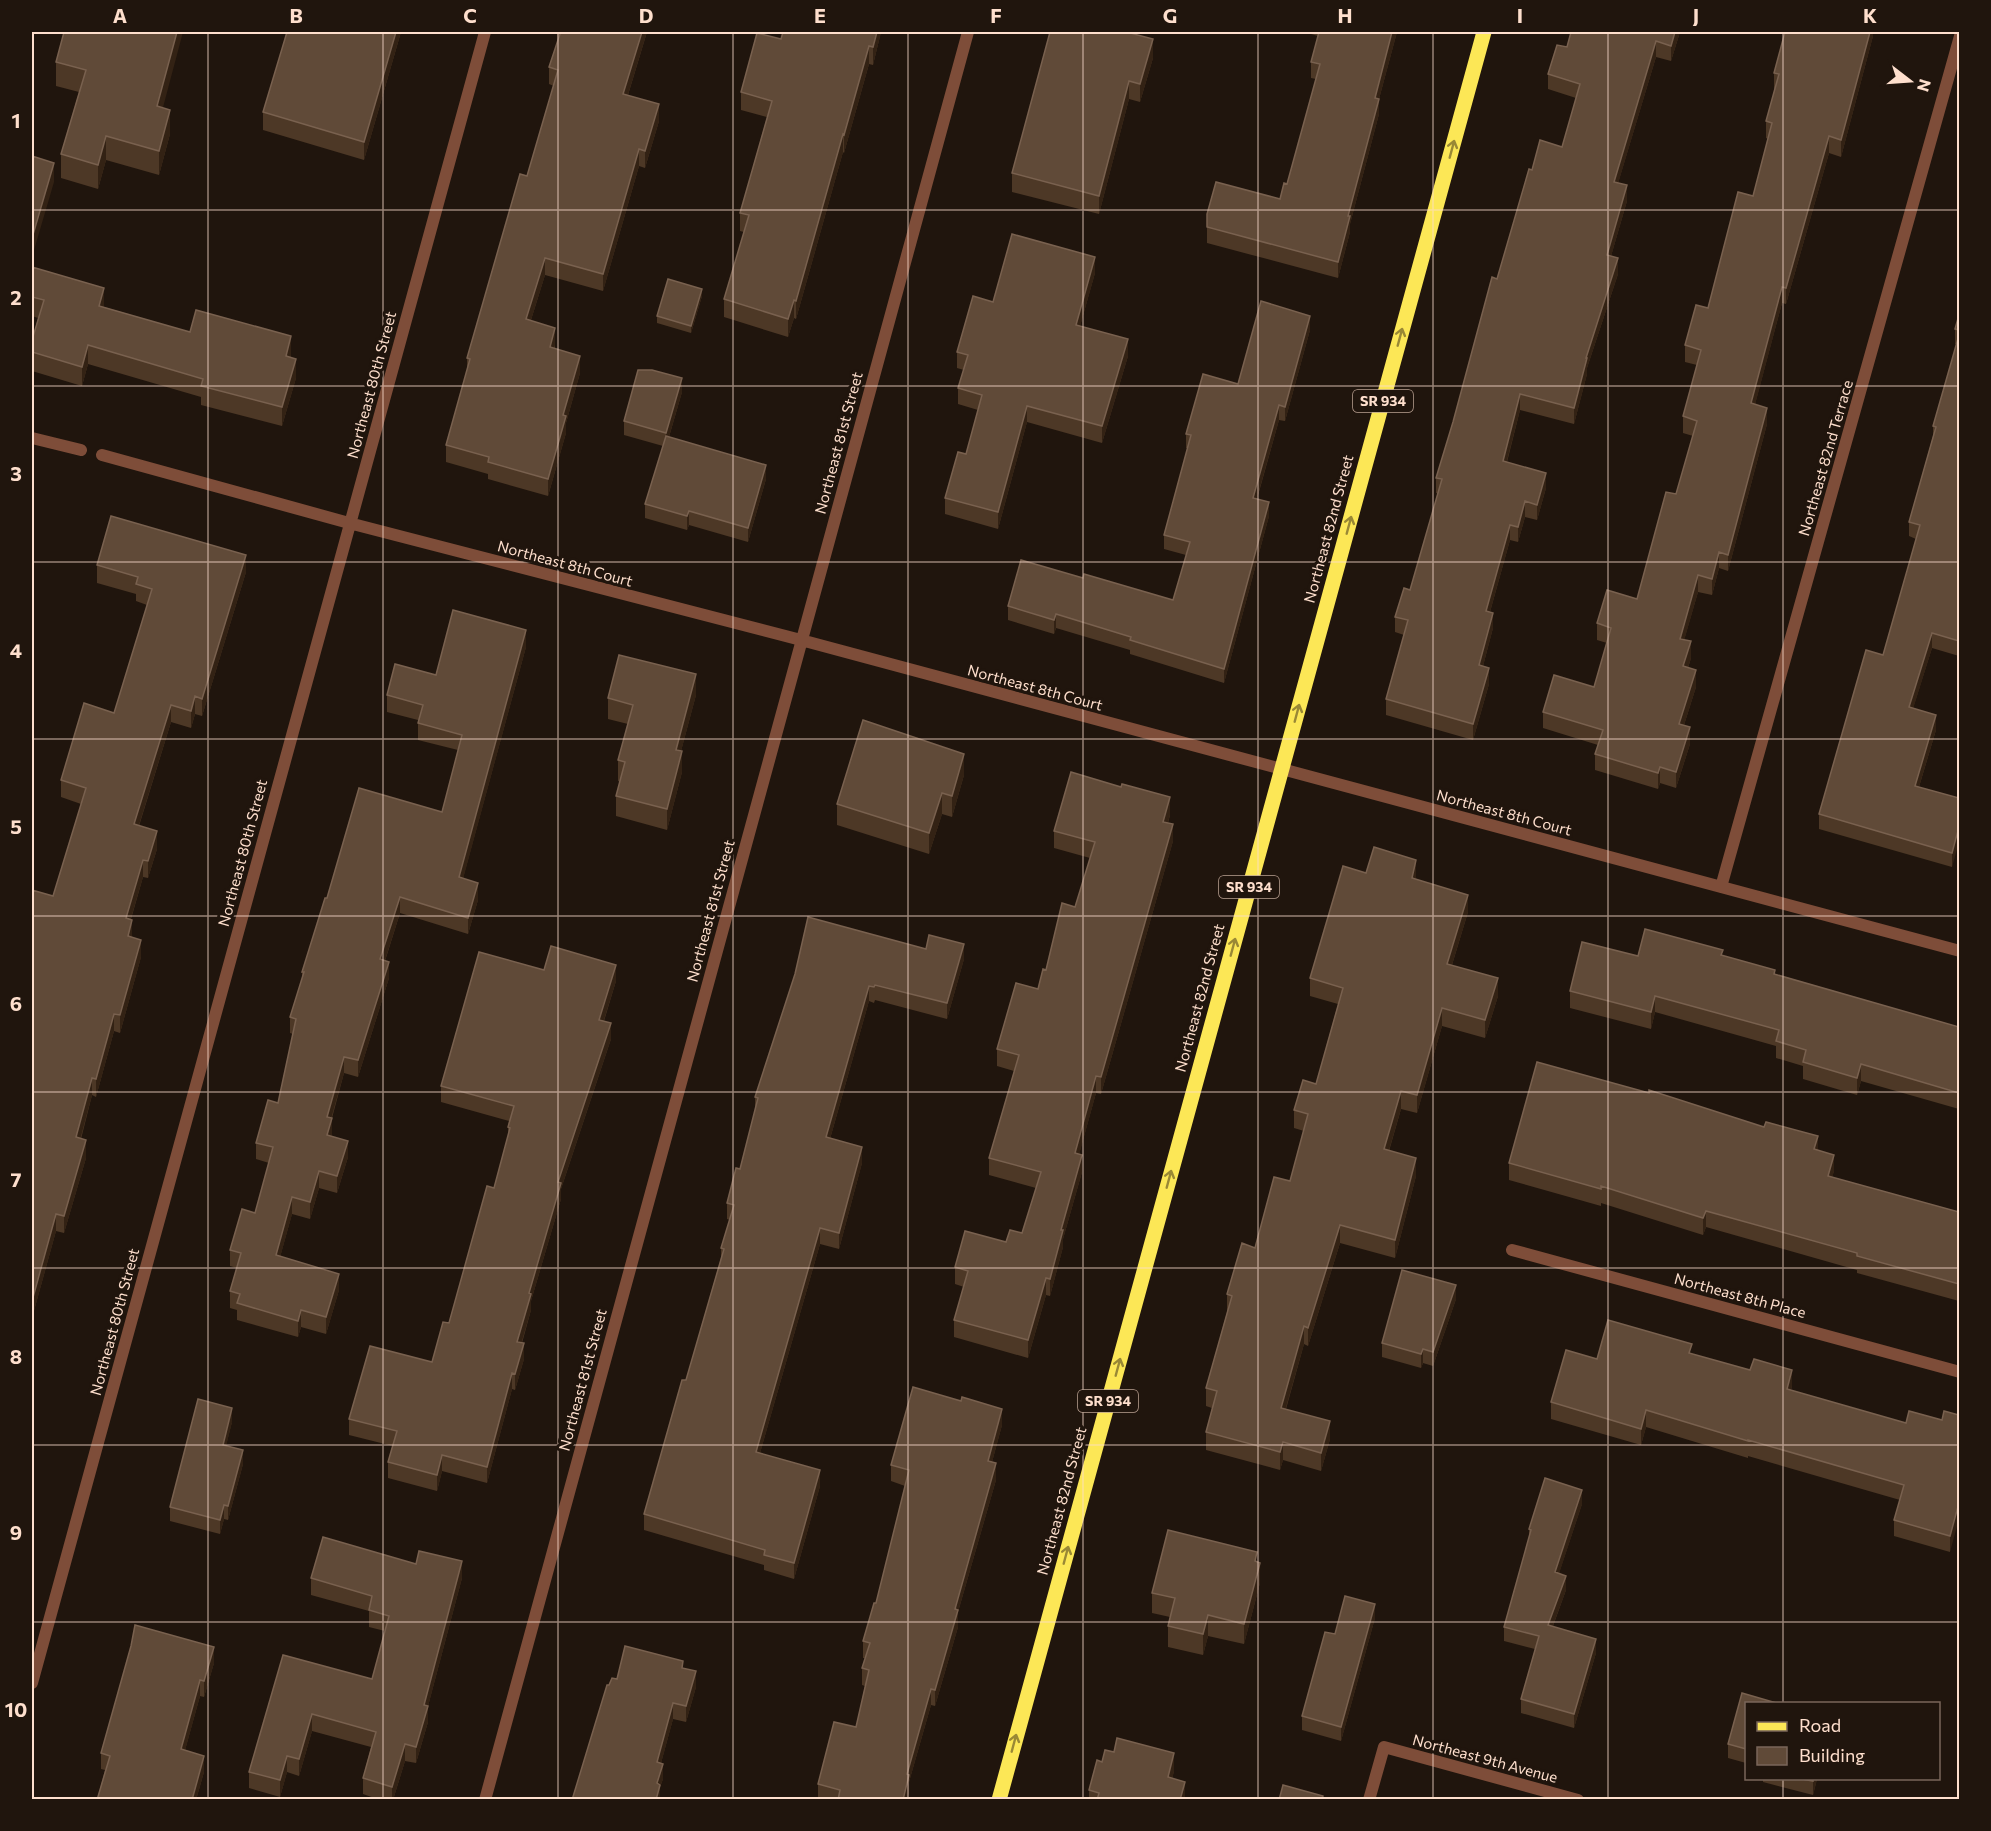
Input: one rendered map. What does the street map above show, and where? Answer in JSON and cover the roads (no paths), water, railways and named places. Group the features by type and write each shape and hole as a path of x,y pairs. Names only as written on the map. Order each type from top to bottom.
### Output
{"main road":[{"name":"Northeast 82nd Street","path":"999,1800 1484,32"}],"street":[{"name":"Northeast 80th Street","path":"32,1683 485,32"},
{"name":"Northeast 81st Street","path":"485,1800 968,32"},
{"name":"Northeast 82nd Terrace","path":"1721,887 1959,36"},
{"path":"32,438 81,450"},
{"name":"Northeast 8th Court","path":"102,455 349,523 801,640 1959,951"},
{"name":"Northeast 8th Place","path":"1512,1250 1959,1372"},
{"name":"Northeast 9th Avenue","path":"1370,1800 1384,1747 1578,1800"}]}
